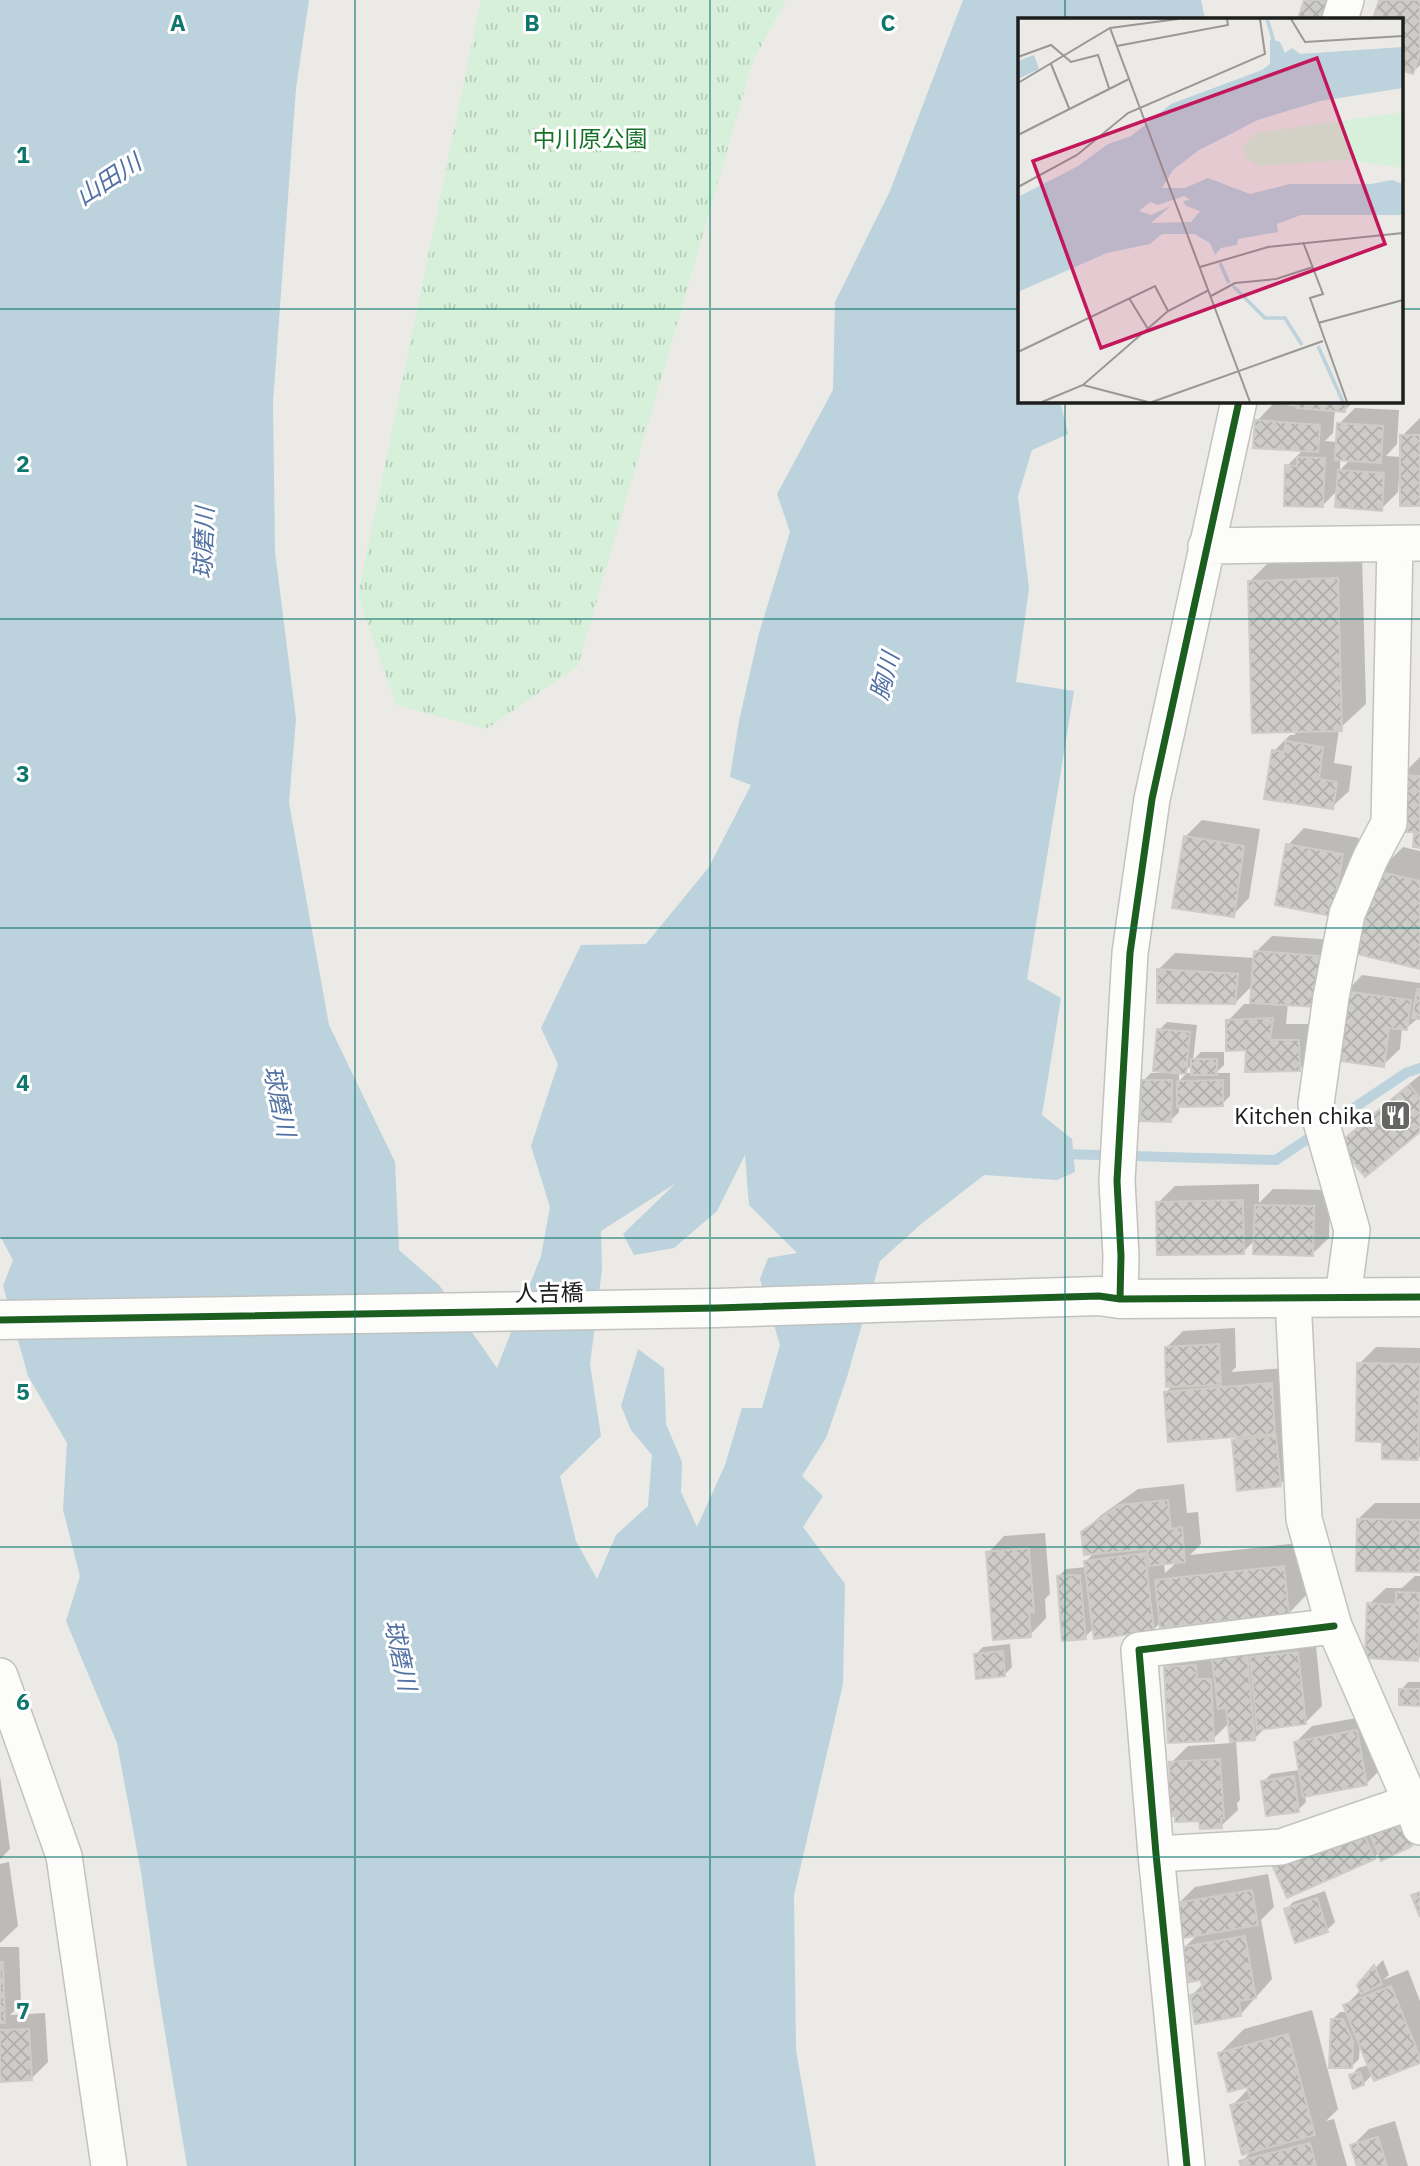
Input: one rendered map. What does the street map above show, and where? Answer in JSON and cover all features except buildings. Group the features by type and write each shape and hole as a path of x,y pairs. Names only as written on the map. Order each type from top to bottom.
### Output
{"street":[{"path":"1340,18 1346,0"},
{"path":"1110,1298 1130,953 1152,799 1239,402"},
{"path":"1206,546 1407,543 1389,823 1370,859 1347,914 1331,997 1316,1104 1352,1230 1343,1297"},
{"name":"人吉橋","path":"0,1320 1110,1298 1420,1297"},
{"path":"1156,1854 1281,1847 1415,1815 1335,1626 1304,1519 1293,1298"},
{"path":"1186,2166 1139,1650 1335,1626"},
{"path":"0,1676 64,1856 109,2166"}],"green space":[{"name":"中川原公園","path":"481,0 786,0 753,61 578,666 486,729 396,705 358,595"}],"water":[{"path":"0,0 309,0 296,88 273,402 275,552 296,719 289,803 329,1025 395,1162 399,1250 439,1285 497,1368 541,1256 550,1207 531,1146 558,1064 541,1028 581,945 646,944 709,867 751,785 730,777 739,721 759,633 790,532 777,494 833,390 835,302 890,191 963,0 1201,0 1205,18 1018,18 1018,402 1060,402 1068,434 1032,450 1018,496 1029,589 1016,682 1074,691 1027,979 1061,998 1042,1115 1072,1139 1075,1172 1057,1180 984,1175 920,1225 880,1261 847,1377 826,1438 802,1476 823,1496 803,1527 845,1584 843,1684 794,1895 796,2050 816,2166 187,2166 141,1872 117,1743 66,1621 80,1576 63,1510 67,1443 28,1376 3,1286 13,1260 0,1236","holes":["745,1155 749,1205 797,1253 768,1258 760,1279 780,1345 762,1408 742,1408 725,1465 697,1527 681,1492 682,1462 666,1424 664,1368 638,1349 621,1406 631,1430 652,1455 648,1506 616,1535 597,1579 576,1541 560,1476 601,1436 590,1364 602,1269 601,1231 676,1183 623,1234 634,1255 674,1248 717,1211"]}],"waterway":[{"path":"1062,1154 1276,1160 1406,1073 1420,1068"}],"cycle path":[{"path":"1120,1299 1117,1181 1130,953 1152,799 1239,402"},
{"path":"0,1320 717,1308 1099,1296 1120,1299 1420,1297"},
{"path":"1187,2166 1139,1650 1334,1626"}],"place":[{"name":"Kitchen chika","path":"1396,1115"}],"water label":[{"name":"山田川","path":"108,179"},
{"name":"球磨川","path":"203,543"},
{"name":"胸川","path":"884,676"},
{"name":"球磨川","path":"280,1101"},
{"name":"球磨川","path":"401,1655"}]}
